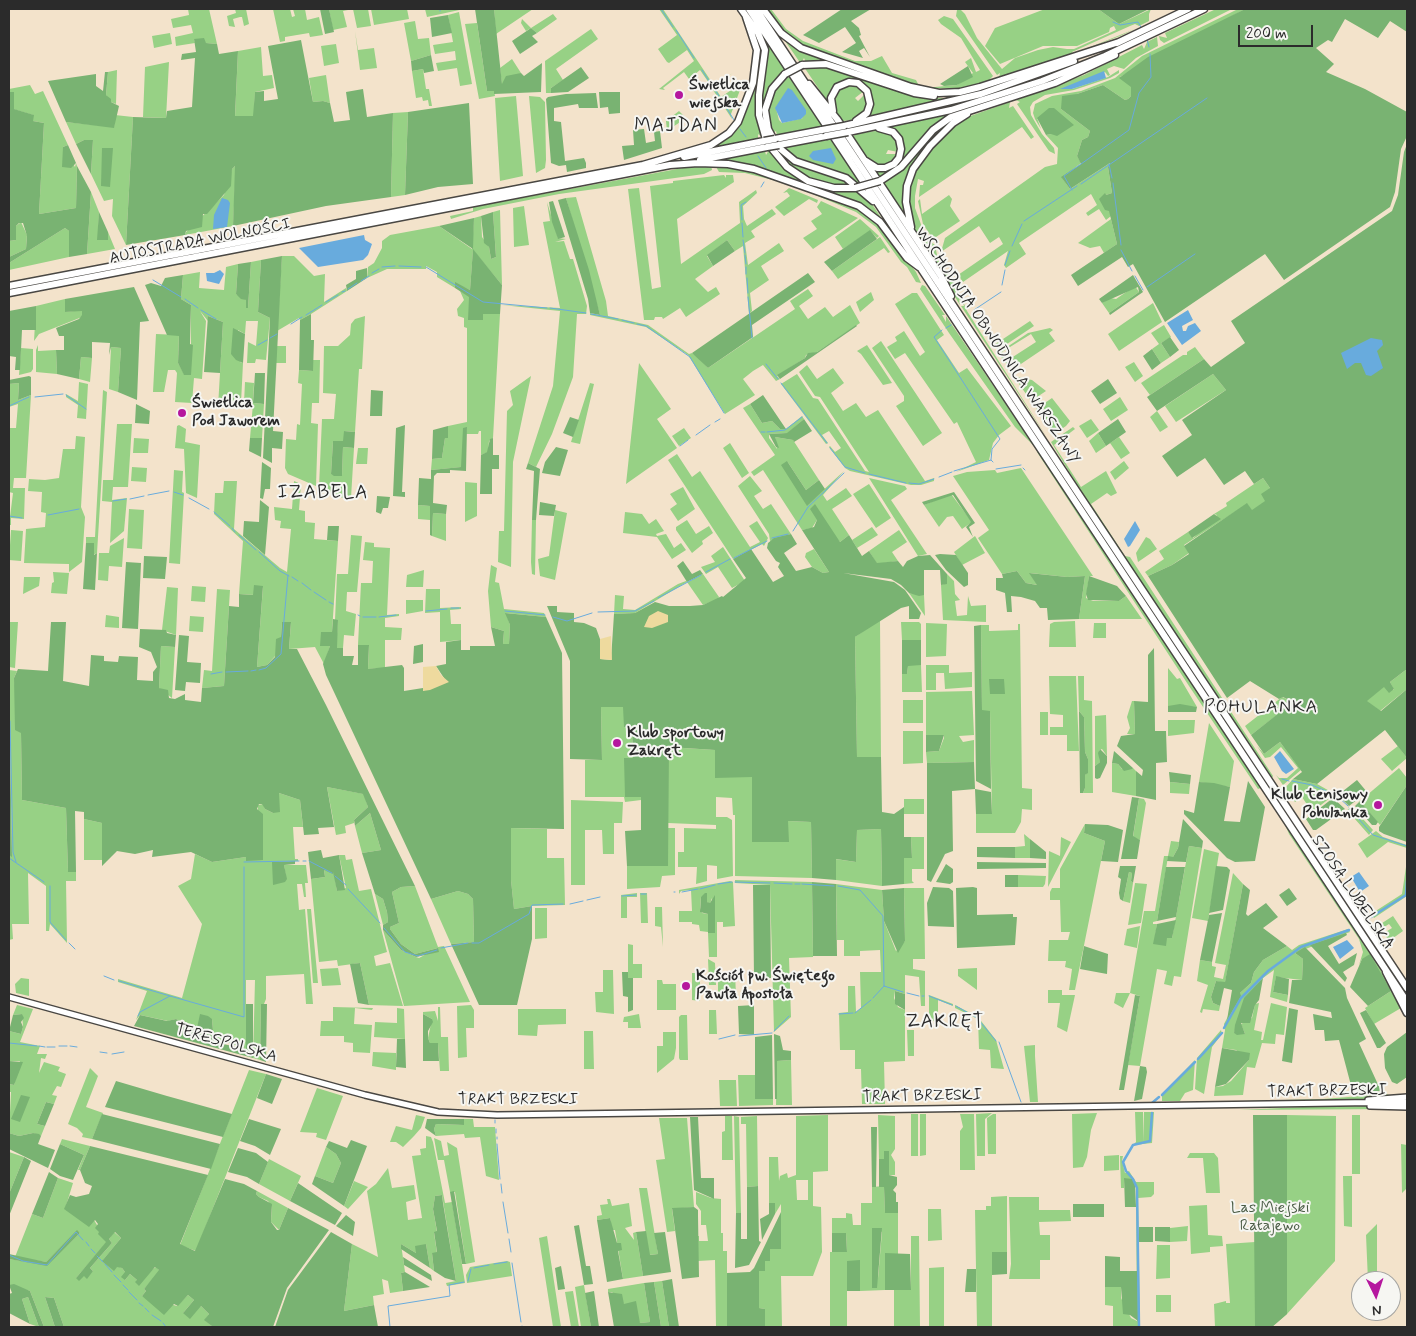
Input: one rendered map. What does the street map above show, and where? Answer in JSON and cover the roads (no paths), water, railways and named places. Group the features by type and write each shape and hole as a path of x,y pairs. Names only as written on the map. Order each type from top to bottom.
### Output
{"highway":[{"path":"741,9 758,33 765,50 759,95 759,115 765,136 773,150 787,167 808,181 834,188 855,188 880,180 901,167 938,125 959,113 1077,75 1102,63 1142,36"},
{"name":"WSCHODNIA OBWODNICA WARSZAWY","path":"749,9 1136,585"},
{"path":"756,9 798,74 822,98 835,122 862,157 947,287 958,313"},
{"path":"763,9 780,32 801,48 911,87 928,92 951,93 991,84"},
{"path":"824,133 848,132 951,110 1017,90 1084,65 1157,28 1188,9"},
{"path":"1157,28 1204,9"},
{"path":"395,215 670,166 711,154 738,122 753,83 756,50 746,17"},
{"path":"881,207 846,178 795,160 777,146 768,129 766,110 772,89 785,74 802,65 826,64 906,91 931,96 960,94 1142,36"},
{"path":"844,126 981,94 1050,71 1119,42"},
{"path":"395,215 643,165 824,133 860,119 869,109 869,94 862,86 849,82 840,85 834,90 831,103 835,122"},
{"path":"915,238 907,216 906,202 907,186 913,169 922,155 953,123 982,107"},
{"name":"WSCHODNIA OBWODNICA WARSZAWY","path":"835,122 1136,585"},
{"path":"862,157 873,166 882,168 894,164 900,155 901,144 896,135 885,129 870,128"},
{"path":"711,154 859,206 880,222 907,258 922,268"},
{"name":"AUTOSTRADA WOLNOŚCI","path":"9,286 395,215"},
{"name":"AUTOSTRADA WOLNOŚCI","path":"9,293 395,215"},
{"name":"SZOSA LUBELSKA","path":"1136,585 1383,964"},
{"name":"SZOSA LUBELSKA","path":"1136,585 1406,986"},
{"path":"1383,964 1407,1002"},
{"path":"1383,964 1389,981 1407,1013"}],"main road":[{"name":"TERESPOLSKA","path":"9,997 347,1090 438,1112"},
{"path":"1358,1104 1367,1100 1407,1097"},
{"name":"TRAKT BRZESKI","path":"438,1112 500,1115 1407,1102"},
{"path":"1358,1104 1382,1107 1407,1106"}],"water":[{"path":"1104,71 1106,78 1072,89 1060,89"},
{"path":"788,88 792,90 806,110 806,114 801,119 782,123 775,108"},
{"path":"831,148 836,159 833,164 813,160 809,156 813,151"},
{"path":"222,198 230,203 227,227 213,229 214,215"},
{"path":"364,235 365,240 372,244 368,255 363,260 318,267 299,248"},
{"path":"220,270 224,274 219,284 207,281 206,273 214,273"},
{"path":"1188,310 1193,320 1182,326 1183,331 1186,331 1188,326 1195,323 1201,331 1182,345 1167,323"},
{"path":"1371,338 1382,340 1383,345 1377,351 1383,368 1371,376 1366,375 1361,363 1355,363 1347,369 1341,353"},
{"path":"1135,521 1140,530 1128,547 1124,539"},
{"path":"1280,751 1294,769 1286,774 1282,771 1274,757"},
{"path":"1359,872 1369,886 1360,892 1351,877"},
{"path":"1347,940 1354,948 1340,959 1333,947"}],"waterway":[{"path":"661,9 673,27"},
{"path":"1113,22 1120,25 1138,22 1142,29"},
{"path":"676,30 694,58"},
{"path":"1147,39 1149,47"},
{"path":"1072,190 1064,176 1129,130 1139,93 1151,77 1150,54"},
{"path":"702,70 709,81"},
{"path":"713,87 719,96"},
{"path":"1081,184 1207,98"},
{"path":"721,99 734,120"},
{"path":"740,129 746,137"},
{"path":"758,156 766,168"},
{"path":"1109,164 1112,178"},
{"path":"761,187 764,182"},
{"path":"1113,183 1121,245"},
{"path":"1024,221 1077,186"},
{"path":"742,220 741,205 746,202"},
{"path":"742,223 743,237"},
{"path":"1012,246 1022,224"},
{"path":"743,240 745,253"},
{"path":"1121,250 1132,271"},
{"path":"1005,265 1010,251"},
{"path":"1147,287 1195,254"},
{"path":"745,255 746,264"},
{"path":"382,267 395,266"},
{"path":"399,266 421,267"},
{"path":"426,267 483,302 547,308"},
{"path":"746,267 746,274"},
{"path":"372,273 379,269"},
{"path":"1002,285 1005,270"},
{"path":"361,281 369,276"},
{"path":"1135,276 1143,290"},
{"path":"747,278 748,293"},
{"path":"153,280 181,297"},
{"path":"348,289 357,283"},
{"path":"974,310 1001,292"},
{"path":"326,302 338,295"},
{"path":"748,297 752,338"},
{"path":"185,299 198,308"},
{"path":"306,315 322,305"},
{"path":"550,308 586,313"},
{"path":"201,310 216,319"},
{"path":"591,314 618,319"},
{"path":"291,324 302,317"},
{"path":"622,320 634,323"},
{"path":"637,324 646,326 690,357 724,413"},
{"path":"946,328 951,325"},
{"path":"942,330 934,337 1000,439 992,449 991,460"},
{"path":"270,338 277,334"},
{"path":"258,345 267,340"},
{"path":"766,364 778,379"},
{"path":"781,383 827,443"},
{"path":"35,397 63,394"},
{"path":"66,395 86,409"},
{"path":"9,406 29,397"},
{"path":"767,432 785,430 802,417"},
{"path":"715,422 720,419"},
{"path":"696,435 710,425"},
{"path":"680,446 688,440"},
{"path":"830,448 845,467 865,473"},
{"path":"954,471 991,460 993,462"},
{"path":"996,469 1021,465"},
{"path":"939,477 952,472"},
{"path":"793,531 808,507 844,473"},
{"path":"869,474 906,483"},
{"path":"909,483 919,484 934,479"},
{"path":"148,495 169,491"},
{"path":"174,492 183,495"},
{"path":"130,499 144,496"},
{"path":"189,498 209,509"},
{"path":"113,501 126,499"},
{"path":"48,515 79,509"},
{"path":"214,512 230,526"},
{"path":"9,516 22,518"},
{"path":"232,528 235,532"},
{"path":"772,538 788,534"},
{"path":"239,535 256,550"},
{"path":"734,558 767,541"},
{"path":"259,552 280,571 289,576"},
{"path":"706,572 730,559"},
{"path":"259,670 266,668 281,654 288,575"},
{"path":"658,598 701,575"},
{"path":"292,577 298,581"},
{"path":"302,583 311,590"},
{"path":"314,592 326,600"},
{"path":"598,612 635,611 654,601"},
{"path":"329,602 333,604"},
{"path":"451,608 459,608"},
{"path":"426,611 447,609"},
{"path":"505,611 545,615"},
{"path":"553,617 567,621 592,613"},
{"path":"379,617 396,615"},
{"path":"363,617 376,617"},
{"path":"251,671 256,670"},
{"path":"226,672 248,671"},
{"path":"211,674 222,672"},
{"path":"10,721 13,852 16,862"},
{"path":"1282,779 1289,781"},
{"path":"1292,781 1312,785 1335,795"},
{"path":"1337,796 1348,806"},
{"path":"1349,808 1373,835 1407,846"},
{"path":"9,858 44,882"},
{"path":"244,862 299,861"},
{"path":"309,861 332,873"},
{"path":"138,1016 140,1012 170,996 244,1017 244,867"},
{"path":"335,876 346,885"},
{"path":"1371,917 1406,895 1407,881"},
{"path":"718,884 732,882"},
{"path":"735,882 770,883"},
{"path":"774,883 792,884"},
{"path":"795,884 800,884"},
{"path":"802,884 834,886"},
{"path":"700,889 715,885"},
{"path":"50,886 50,922 66,940"},
{"path":"838,886 860,890 883,916 884,986 903,992"},
{"path":"348,889 380,923"},
{"path":"682,892 698,889"},
{"path":"641,894 646,894"},
{"path":"622,896 636,895"},
{"path":"587,900 600,897"},
{"path":"570,904 583,901"},
{"path":"472,943 479,943 529,914 532,905 563,904"},
{"path":"384,928 405,952 418,956 437,950"},
{"path":"1224,1028 1241,998 1268,971 1301,947 1349,930"},
{"path":"69,943 75,949"},
{"path":"441,948 468,943"},
{"path":"104,976 114,980"},
{"path":"119,981 170,996"},
{"path":"873,998 884,986"},
{"path":"907,993 919,996"},
{"path":"929,996 952,1005"},
{"path":"855,1013 871,1000"},
{"path":"956,1006 977,1018 996,1041"},
{"path":"839,1014 853,1013"},
{"path":"774,1031 789,1016"},
{"path":"739,1036 772,1033"},
{"path":"1198,1059 1222,1033"},
{"path":"719,1039 735,1035"},
{"path":"999,1042 1021,1102"},
{"path":"9,1043 37,1046"},
{"path":"39,1046 45,1047"},
{"path":"59,1046 67,1046"},
{"path":"70,1046 77,1047"},
{"path":"47,1047 55,1047"},
{"path":"100,1052 107,1053"},
{"path":"112,1054 124,1052"},
{"path":"1162,1095 1195,1062"},
{"path":"1152,1103 1159,1097"},
{"path":"1052,1105 1056,1104"},
{"path":"1065,1104 1070,1104"},
{"path":"1074,1104 1085,1104"},
{"path":"1031,1105 1047,1105"},
{"path":"1139,1327 1137,1188 1133,1179 1126,1171 1123,1162 1133,1145 1150,1141 1152,1113"},
{"path":"497,1144 500,1179"},
{"path":"501,1184 502,1193"},
{"path":"503,1202 508,1233"},
{"path":"9,1255 23,1261 47,1265 76,1232 83,1240"},
{"path":"509,1239 511,1252"},
{"path":"86,1242 89,1246"},
{"path":"91,1249 95,1253"},
{"path":"97,1256 103,1262"},
{"path":"494,1264 507,1262"},
{"path":"512,1263 521,1322"},
{"path":"105,1264 112,1272"},
{"path":"474,1268 489,1265"},
{"path":"468,1281 471,1269"},
{"path":"114,1275 121,1282"},
{"path":"390,1327 388,1306 450,1296 449,1285 464,1282"},
{"path":"123,1285 128,1290"},
{"path":"129,1292 137,1300"},
{"path":"139,1303 143,1306"},
{"path":"145,1308 149,1312"},
{"path":"152,1315 161,1321"},
{"path":"163,1323 166,1327"}],"place":[{"name":"Świetlica wiejska","path":"679,95"},
{"name":"Świetlica Pod Jaworem","path":"182,413"},
{"name":"Klub sportowy Zakręt","path":"617,743"},
{"name":"Klub tenisowy Pohulanka","path":"1378,805"},
{"name":"Kościół pw. Świętego Pawła Apostoła","path":"686,986"}],"district":[{"name":"MAJDAN","path":"676,127"},
{"name":"IZABELA","path":"323,494"},
{"name":"POHULANKA","path":"1261,708"},
{"name":"ZAKRĘT","path":"945,1023"}],"park label":[{"name":"Las Miejski Ratajewo","path":"1270,1218"}]}
